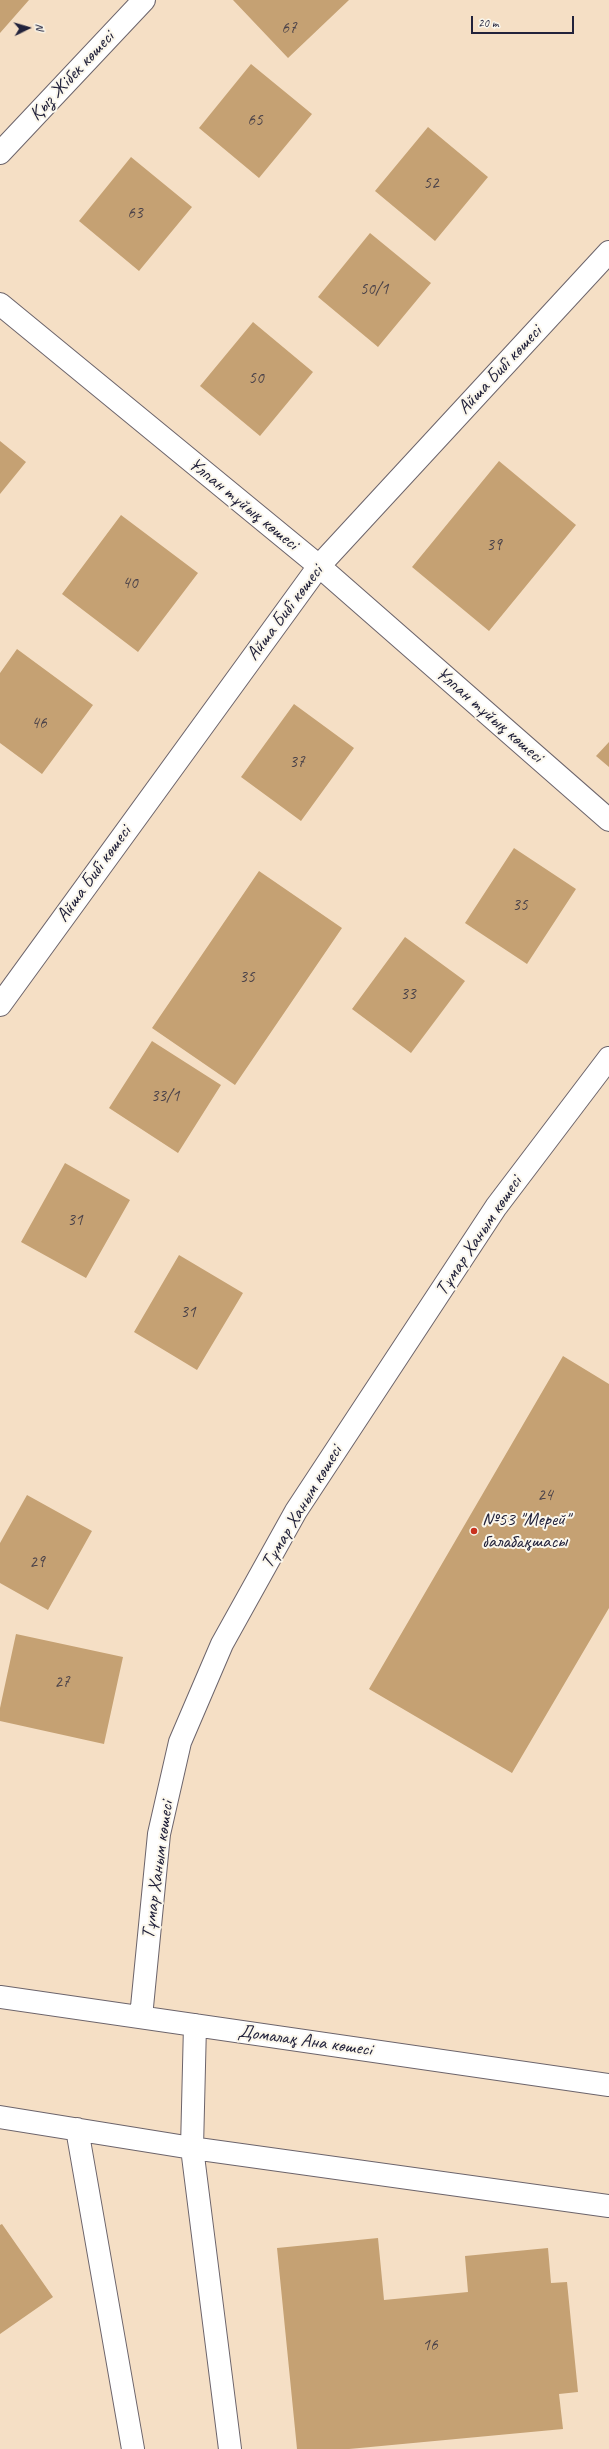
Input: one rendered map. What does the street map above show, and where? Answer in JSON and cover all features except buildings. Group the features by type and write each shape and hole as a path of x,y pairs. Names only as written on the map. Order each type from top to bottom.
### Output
{"street":[{"name":"Қыз Жібек көшесі","path":"0,152 138,2"},
{"name":"Айша Бибі көшесі","path":"0,1005 318,566 609,252"},
{"name":"Ұлпан тұйық көшесі","path":"0,304 318,566 609,820"},
{"name":"Тұмар Ханым көшесі","path":"141,2017 159,1834 180,1742 222,1644 296,1511 492,1214 609,1058"},
{"name":"Домалақ Ана көшесі","path":"0,1997 609,2085"},
{"path":"195,2025 192,2148 230,2449"},
{"path":"0,2117 192,2148 609,2206"},
{"path":"77,2129 133,2449"}],"place":[{"name":"№53 \"Мерей\" балабақшасы","path":"474,1531"}]}
